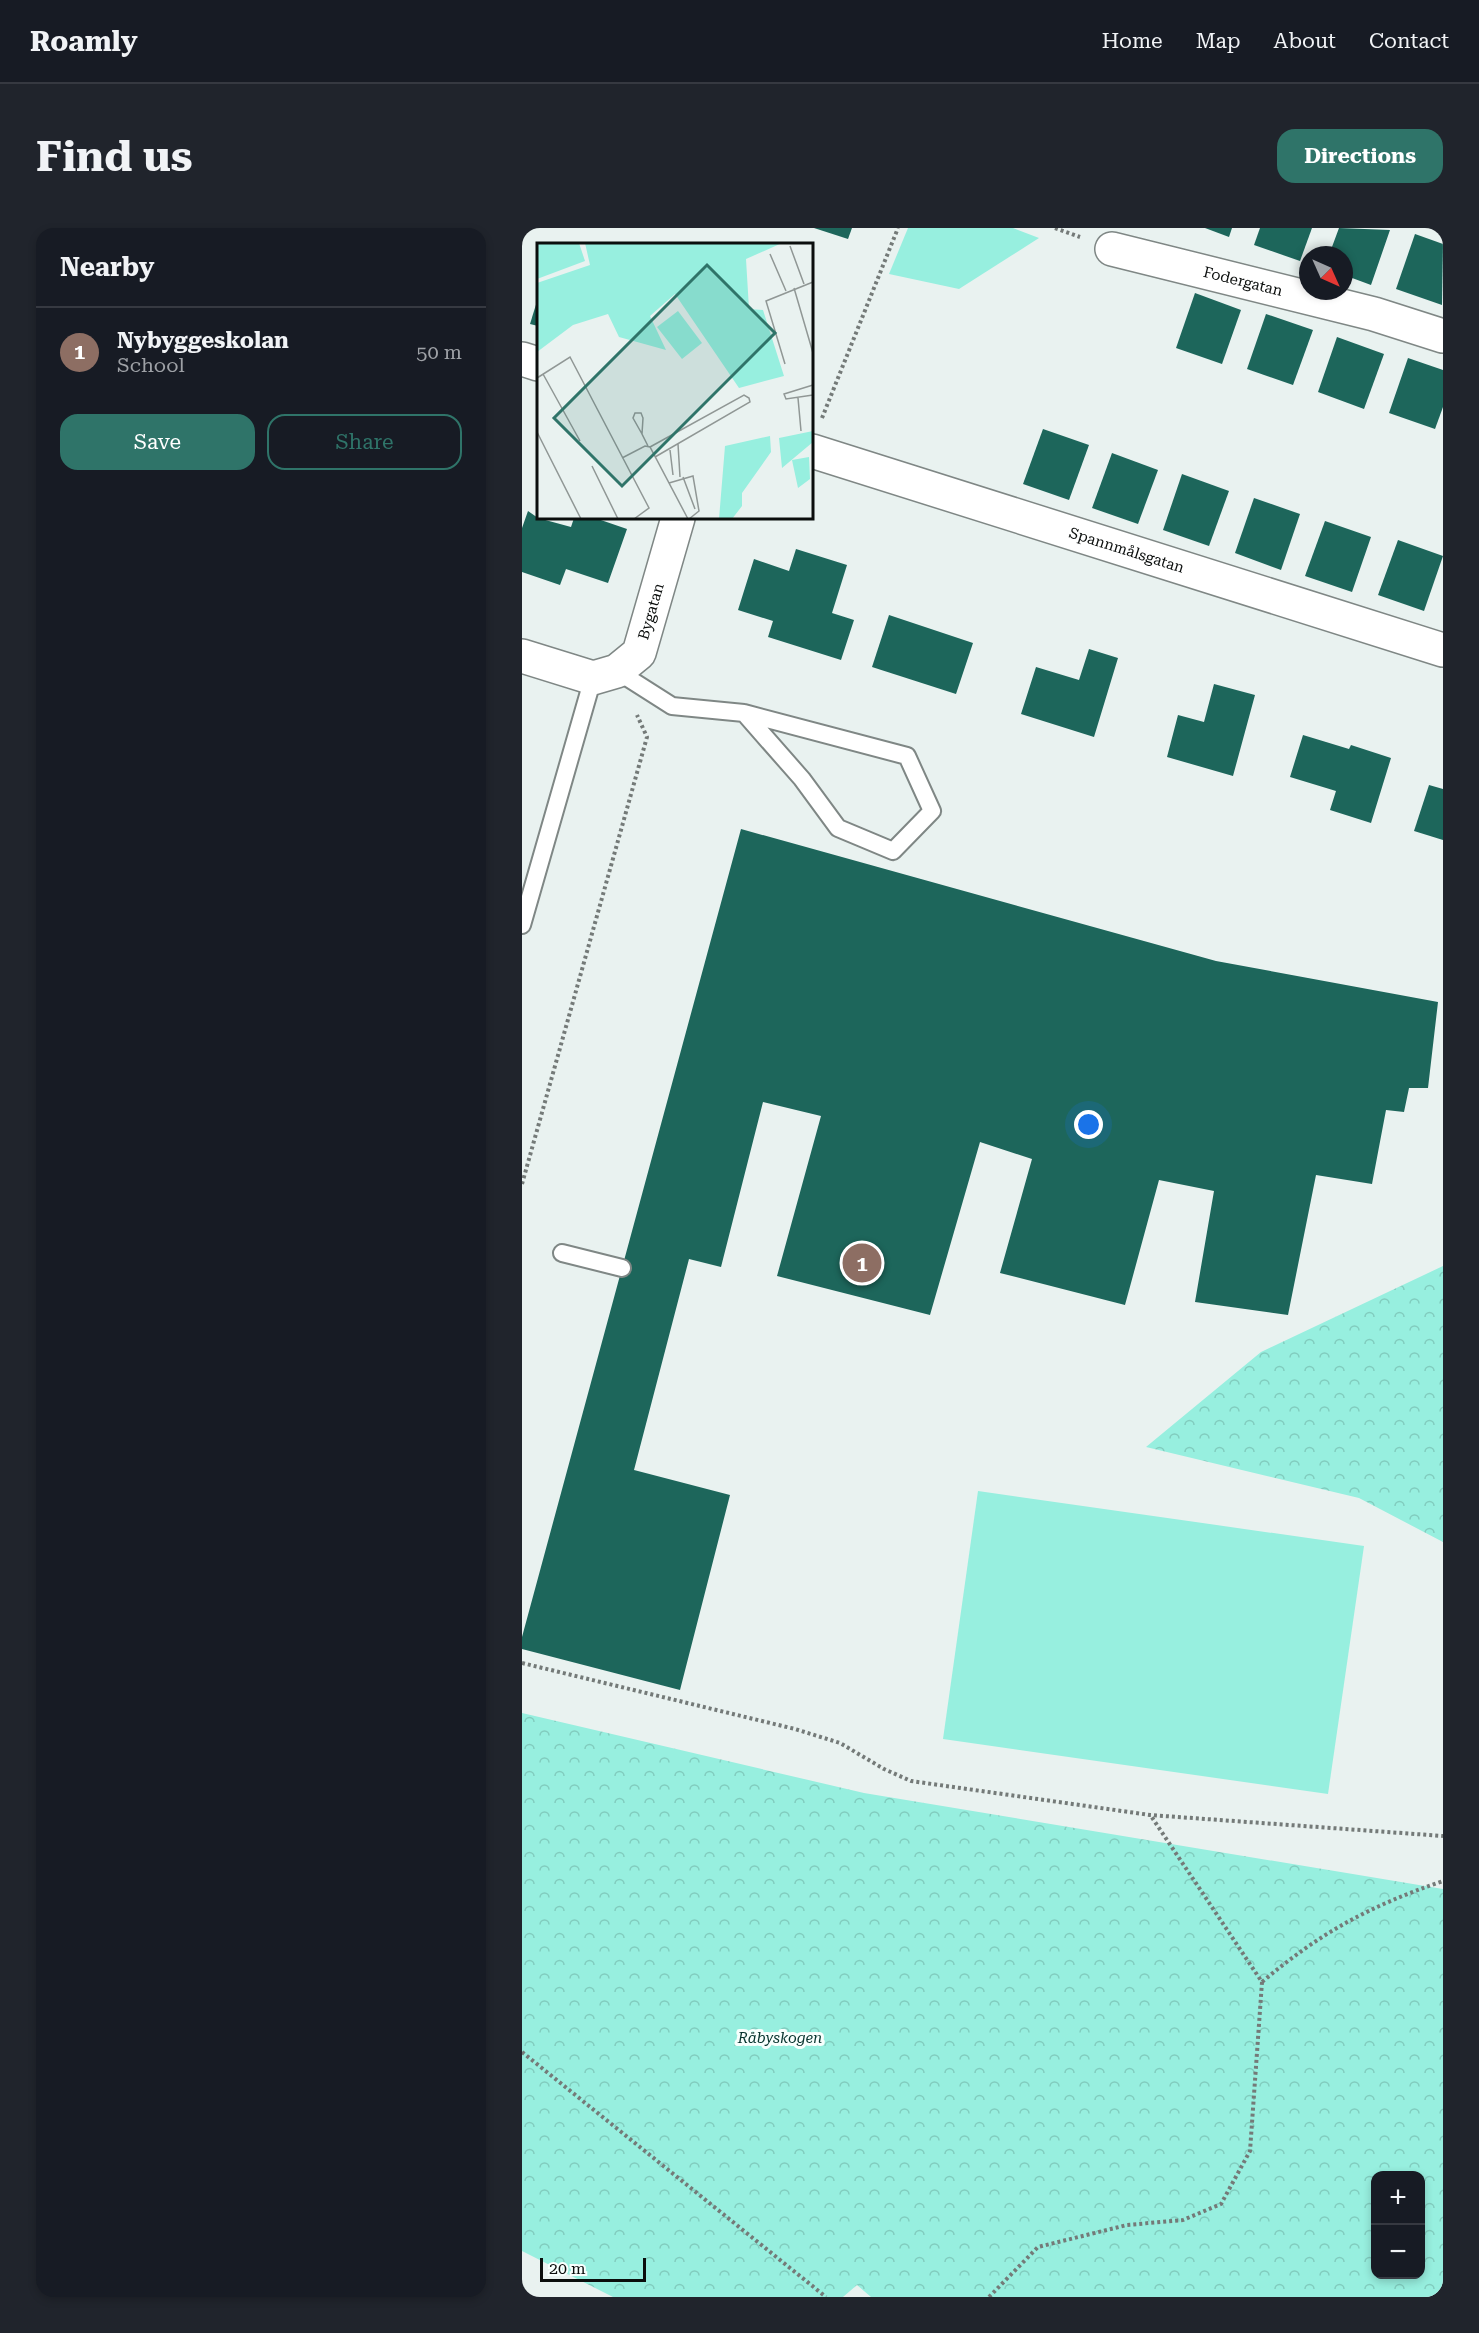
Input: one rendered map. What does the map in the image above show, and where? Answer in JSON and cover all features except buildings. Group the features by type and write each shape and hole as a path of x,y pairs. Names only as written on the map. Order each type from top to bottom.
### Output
{"street":[{"name":"Fodergatan","path":"1112,249 1374,314 1443,336"},
{"path":"522,358 537,364"},
{"name":"Spannmålsgatan","path":"816,437 1443,650"},
{"name":"Bygatan","path":"605,674 639,653 678,519"},
{"path":"522,656 605,674"}],"lane":[{"path":"522,924 605,674 672,706 744,713 907,756 932,811 893,852 838,828 802,779 744,713"},
{"path":"562,1253 622,1268"}],"path":[{"path":"816,437 898,228"},
{"path":"522,1184 646,737 605,674"},
{"path":"522,1663 806,1732 840,1743 884,1769 911,1781 1150,1815 1443,1836"},
{"path":"989,2297 1038,2247 1127,2225 1183,2220 1221,2204 1250,2151 1262,1982 1150,1815"},
{"path":"1262,1982 1324,1934 1358,1915 1394,1898 1443,1881"},
{"path":"522,2052 826,2297"}],"green space":[{"path":"908,228 1013,228 1039,238 959,289 889,274"},
{"path":"1443,1266 1443,1542 1359,1498 1146,1447 1261,1352"},
{"path":"978,1491 1364,1546 1328,1794 943,1739"},
{"name":"Råbyskogen","path":"522,1713 864,1793 1443,1889 1443,2297 871,2297 857,2285 843,2297 613,2297 522,2251"}],"place":[{"name":"Nybyggeskolan","path":"862,1263"}]}
